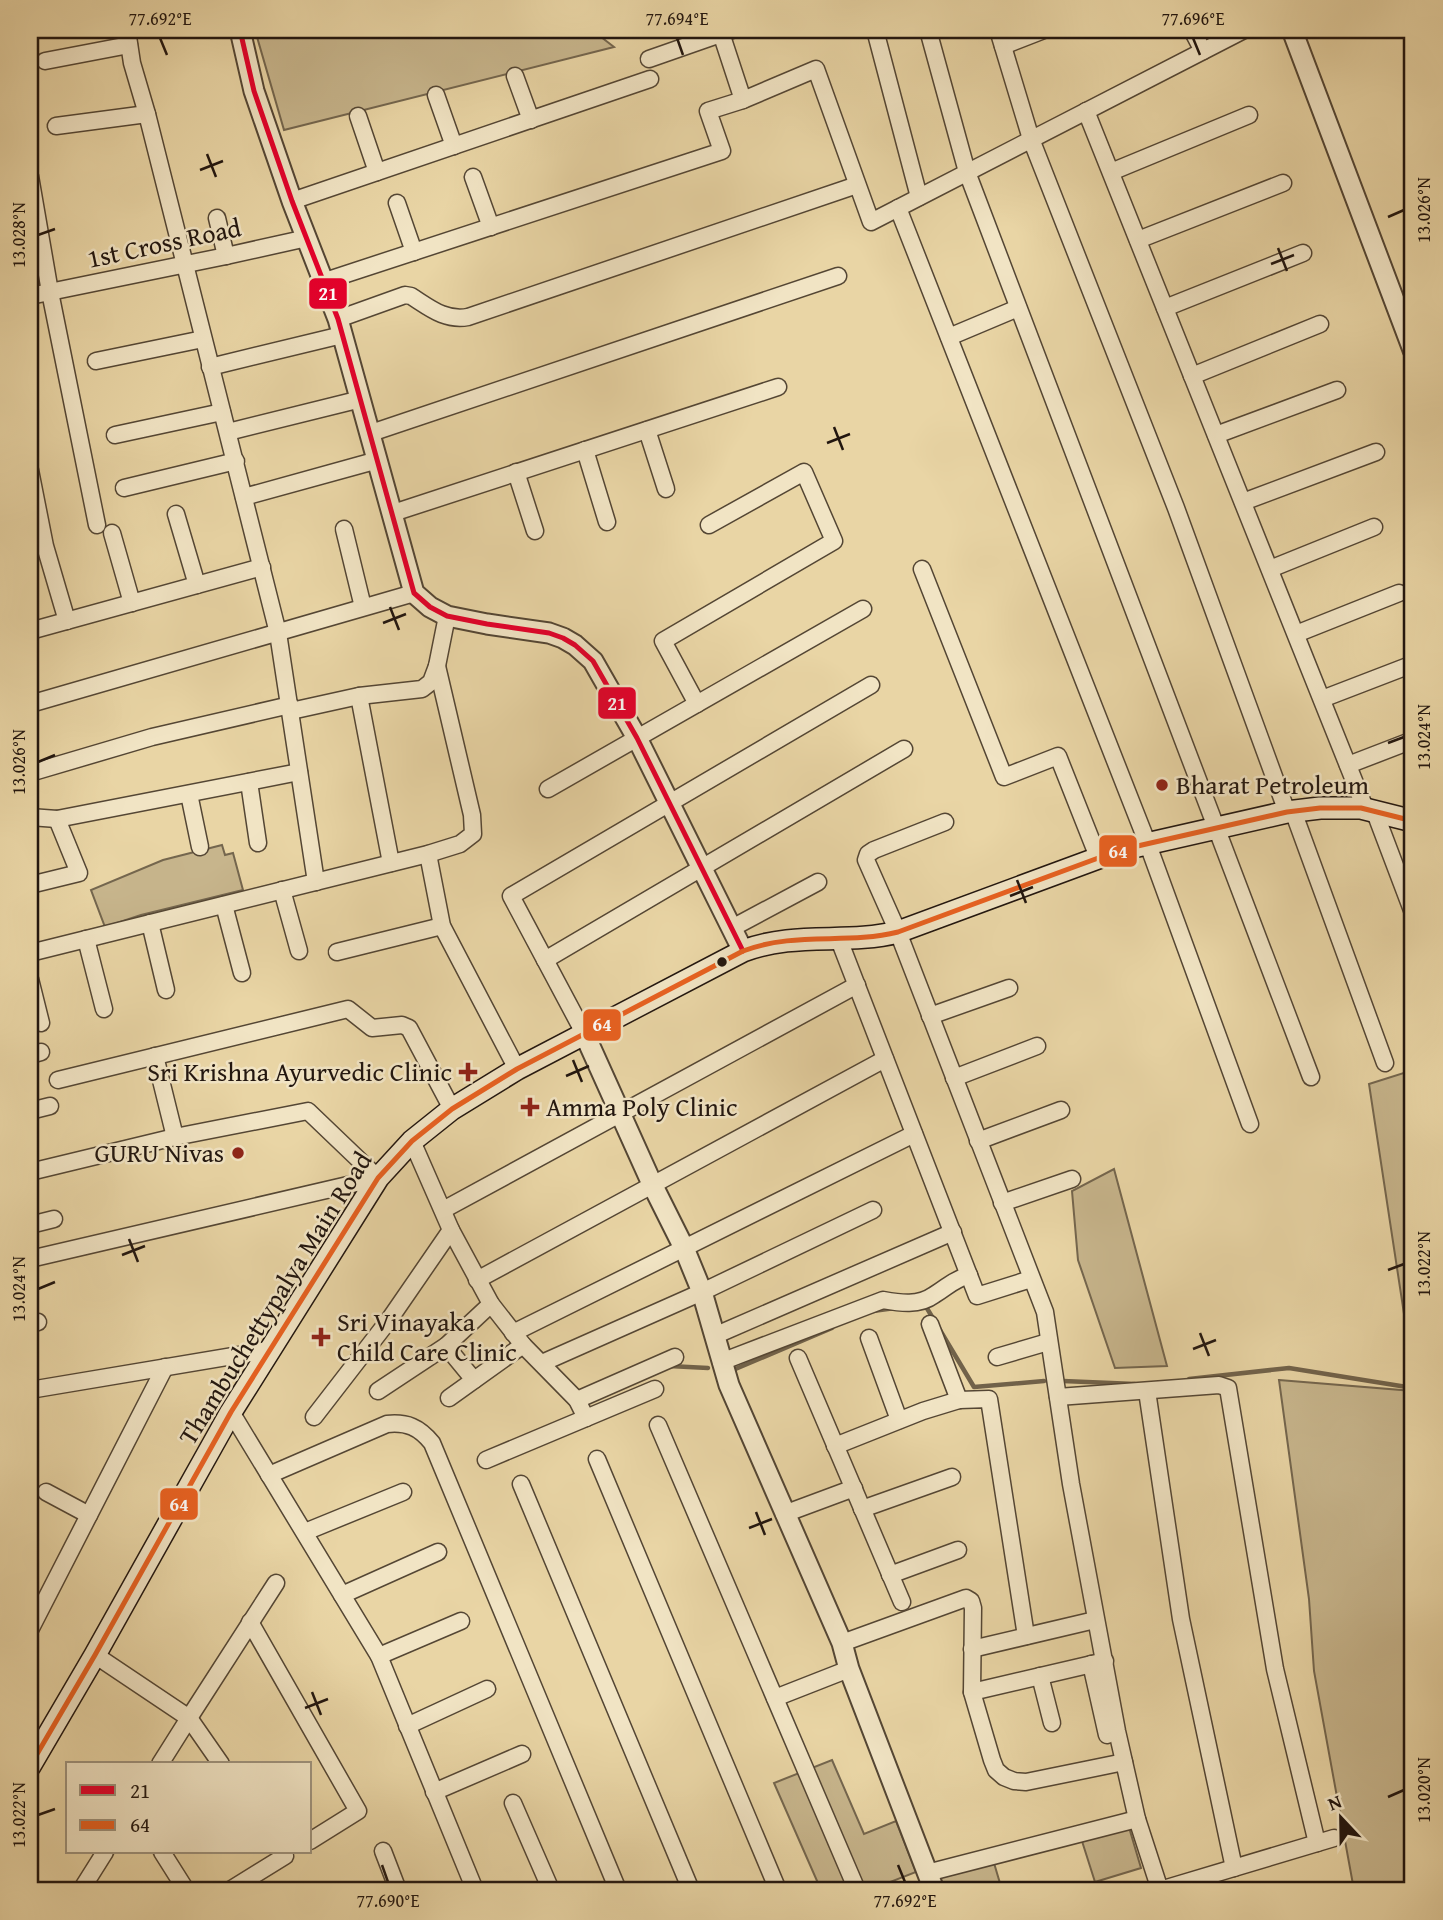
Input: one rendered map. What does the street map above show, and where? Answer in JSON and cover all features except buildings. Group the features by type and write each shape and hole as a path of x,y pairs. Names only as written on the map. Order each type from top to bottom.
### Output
{"main road":[{"name":"Thambuchettypalya Main Road","path":"30,1766 268,1350 379,1178 412,1141 452,1109 517,1069 584,1033 743,951 765,943 874,937 898,932 1098,857 1147,842 1290,812 1320,808 1370,809 1412,819"}],"street":[{"path":"240,30 254,92 340,327 414,593 430,607 447,616 550,633 575,645 600,670 637,738 743,951"},
{"path":"875,30 919,197"},
{"path":"928,30 967,172 1214,828 1311,1077"},
{"path":"998,30 1031,139 1176,508 1385,1063"},
{"path":"1003,46 1044,30"},
{"path":"1192,30 1203,51"},
{"path":"325,281 722,151 708,111 743,100 816,69 872,222 1244,30"},
{"path":"1292,30 1413,350"},
{"path":"649,59 724,31 743,100"},
{"path":"45,61 128,38 278,633 316,882"},
{"path":"515,76 531,120"},
{"path":"292,201 650,79"},
{"path":"436,95 454,146"},
{"path":"1086,111 1348,765 1370,809 1413,913"},
{"path":"56,127 147,114"},
{"path":"1111,172 1249,115"},
{"path":"358,116 377,172"},
{"path":"30,176 50,292 104,529 132,603"},
{"path":"473,177 491,227"},
{"path":"1138,240 1283,183"},
{"path":"210,367 340,327 405,295 446,317 468,317 857,185"},
{"path":"397,203 414,252"},
{"path":"898,208 1147,842 1250,1124"},
{"path":"217,218 226,256"},
{"name":"1st Cross Road","path":"30,296 307,238"},
{"path":"1165,307 1303,253"},
{"path":"371,433 838,276"},
{"path":"949,337 1018,308"},
{"path":"1192,376 1320,324"},
{"path":"96,361 203,339"},
{"path":"393,513 778,387"},
{"path":"1216,435 1337,390"},
{"path":"228,432 361,399"},
{"path":"115,435 222,412"},
{"path":"647,429 666,489"},
{"path":"585,450 607,522"},
{"path":"1243,502 1376,452"},
{"path":"244,497 378,460"},
{"path":"124,488 236,461"},
{"path":"30,470 45,546 67,621"},
{"path":"516,472 535,531"},
{"path":"698,704 663,641 834,541 804,472 709,525"},
{"path":"176,514 197,585"},
{"path":"1270,569 1374,527"},
{"path":"344,529 363,607"},
{"path":"30,631 262,567"},
{"path":"922,569 1004,777 1058,755 1098,857"},
{"path":"30,704 414,593"},
{"path":"1296,634 1399,593"},
{"path":"548,789 863,609"},
{"path":"30,773 152,737 290,708 422,689 431,682 438,666 447,616"},
{"path":"1322,699 1413,664"},
{"path":"30,953 460,844 473,834 472,815 438,666"},
{"path":"871,685 511,896 584,1033 684,1248 702,1292 721,1362 784,1514 842,1643 849,1669 930,1882 1137,1819"},
{"path":"359,696 391,863"},
{"path":"1348,765 1413,740"},
{"path":"545,960 904,749"},
{"path":"31,814 57,819 299,772"},
{"path":"249,782 258,843"},
{"path":"189,794 200,848"},
{"path":"30,885 79,873 57,819"},
{"path":"946,822 868,854 868,866 898,932 1045,1312 1096,1620 1098,1662 1119,1763 1160,1890 1334,1838"},
{"path":"428,853 442,926 517,1069"},
{"path":"732,928 818,882"},
{"path":"282,890 299,951"},
{"path":"224,905 242,973"},
{"path":"150,923 166,990"},
{"path":"337,952 442,926"},
{"path":"838,937 977,1296 1031,1279"},
{"path":"86,939 104,1009"},
{"path":"30,979 41,1023"},
{"path":"443,1210 857,985"},
{"path":"930,1016 1009,988"},
{"path":"58,1080 348,1009 372,1028 402,1025 409,1028 452,1109"},
{"path":"954,1077 1037,1046"},
{"path":"155,1056 176,1138"},
{"path":"477,1280 886,1059"},
{"path":"30,1111 50,1107"},
{"path":"978,1141 1061,1110"},
{"path":"30,1172 308,1111 379,1178"},
{"path":"449,1398 474,1380 518,1339 684,1248 914,1134"},
{"path":"412,1141 451,1230 491,1304 518,1339 577,1400 586,1418"},
{"path":"30,1259 379,1178"},
{"path":"1002,1203 1072,1179"},
{"path":"542,1363 702,1292 873,1210"},
{"path":"30,1225 54,1219"},
{"path":"314,1417 389,1320 451,1230"},
{"path":"714,1336 953,1232"},
{"path":"721,1362 883,1300 902,1303 925,1300 936,1295 949,1282 969,1275"},
{"path":"377,1391 446,1346 491,1304"},
{"path":"930,1324 959,1400"},
{"path":"869,1338 899,1420"},
{"path":"997,1357 1048,1342"},
{"path":"446,1346 474,1380"},
{"path":"30,1390 268,1350"},
{"path":"577,1400 675,1357"},
{"path":"798,1358 902,1602"},
{"path":"30,1630 165,1367"},
{"path":"1058,1397 1219,1385 1230,1391 1275,1668 1317,1843"},
{"path":"486,1460 655,1389"},
{"path":"1147,1391 1181,1619 1234,1868"},
{"path":"835,1446 899,1420 959,1400 989,1399 1026,1636"},
{"path":"232,1412 379,1656 475,1890"},
{"path":"269,1475 387,1424 406,1423 424,1433 432,1443 618,1890"},
{"path":"657,1425 858,1890"},
{"path":"597,1460 778,1890"},
{"path":"862,1509 953,1478"},
{"path":"522,1484 691,1890"},
{"path":"784,1514 854,1488"},
{"path":"46,1492 89,1515"},
{"path":"305,1532 403,1492"},
{"path":"890,1575 958,1550"},
{"path":"342,1595 438,1552"},
{"path":"161,1762 276,1583"},
{"path":"842,1643 966,1598 971,1601 973,1608 972,1692 996,1770 1014,1781 1027,1782 1119,1763"},
{"path":"972,1649 1096,1620"},
{"path":"379,1656 461,1621"},
{"path":"250,1622 358,1811 312,1839"},
{"path":"95,1656 189,1718 220,1762"},
{"path":"972,1692 1098,1662"},
{"path":"775,1698 849,1669"},
{"path":"1040,1676 1052,1723"},
{"path":"407,1726 487,1689"},
{"path":"434,1792 522,1755"},
{"path":"513,1803 551,1890"},
{"path":"383,1852 398,1890"},
{"path":"83,1886 104,1854"},
{"path":"163,1854 186,1890"},
{"path":"230,1890 284,1854"}],"shaded area":[{"path":"255,30 592,30 614,47 284,130"},
{"path":"222,845 225,855 233,853 243,890 141,915 105,927 91,890 163,860"},
{"path":"1413,1070 1413,1373 1369,1084"},
{"path":"1114,1169 1167,1366 1115,1368 1078,1260 1072,1191"},
{"path":"1279,1380 1413,1391 1413,1890 1354,1890 1314,1671 1309,1599"},
{"path":"832,1760 864,1834 896,1821 916,1872 890,1882 893,1890 821,1890 774,1783"},
{"path":"1128,1824 1141,1868 1095,1882 1081,1838"},
{"path":"994,1863 1002,1890 940,1890 935,1877"},
{"path":"1095,1882 1096,1887 1068,1890"}],"waterway":[{"path":"925,1305 974,1387 1044,1381"},
{"path":"873,1311 895,1308"},
{"path":"733,1370 832,1328"},
{"path":"669,1366 708,1368"},
{"path":"1189,1379 1289,1368 1413,1388"},
{"path":"1063,1381 1135,1384"}],"transit line":[{"name":"21","path":"240,30 254,91 292,201 338,319 414,593 430,607 447,616 549,633 563,638 593,661 637,738 743,951"},
{"name":"64","path":"30,1766 231,1412 378,1178 412,1141 452,1109 517,1069 743,951 763,945 782,941 859,938 898,932 1120,850 1287,812 1320,808 1361,808 1413,821"}],"place":[{"name":"Bharat Petroleum","path":"1162,785"},
{"name":"Sri Krishna Ayurvedic Clinic","path":"468,1072"},
{"name":"Amma Poly Clinic","path":"530,1107"},
{"name":"GURU Nivas","path":"238,1153"},
{"name":"Sri Vinayaka Child Care Clinic","path":"321,1337"}]}
